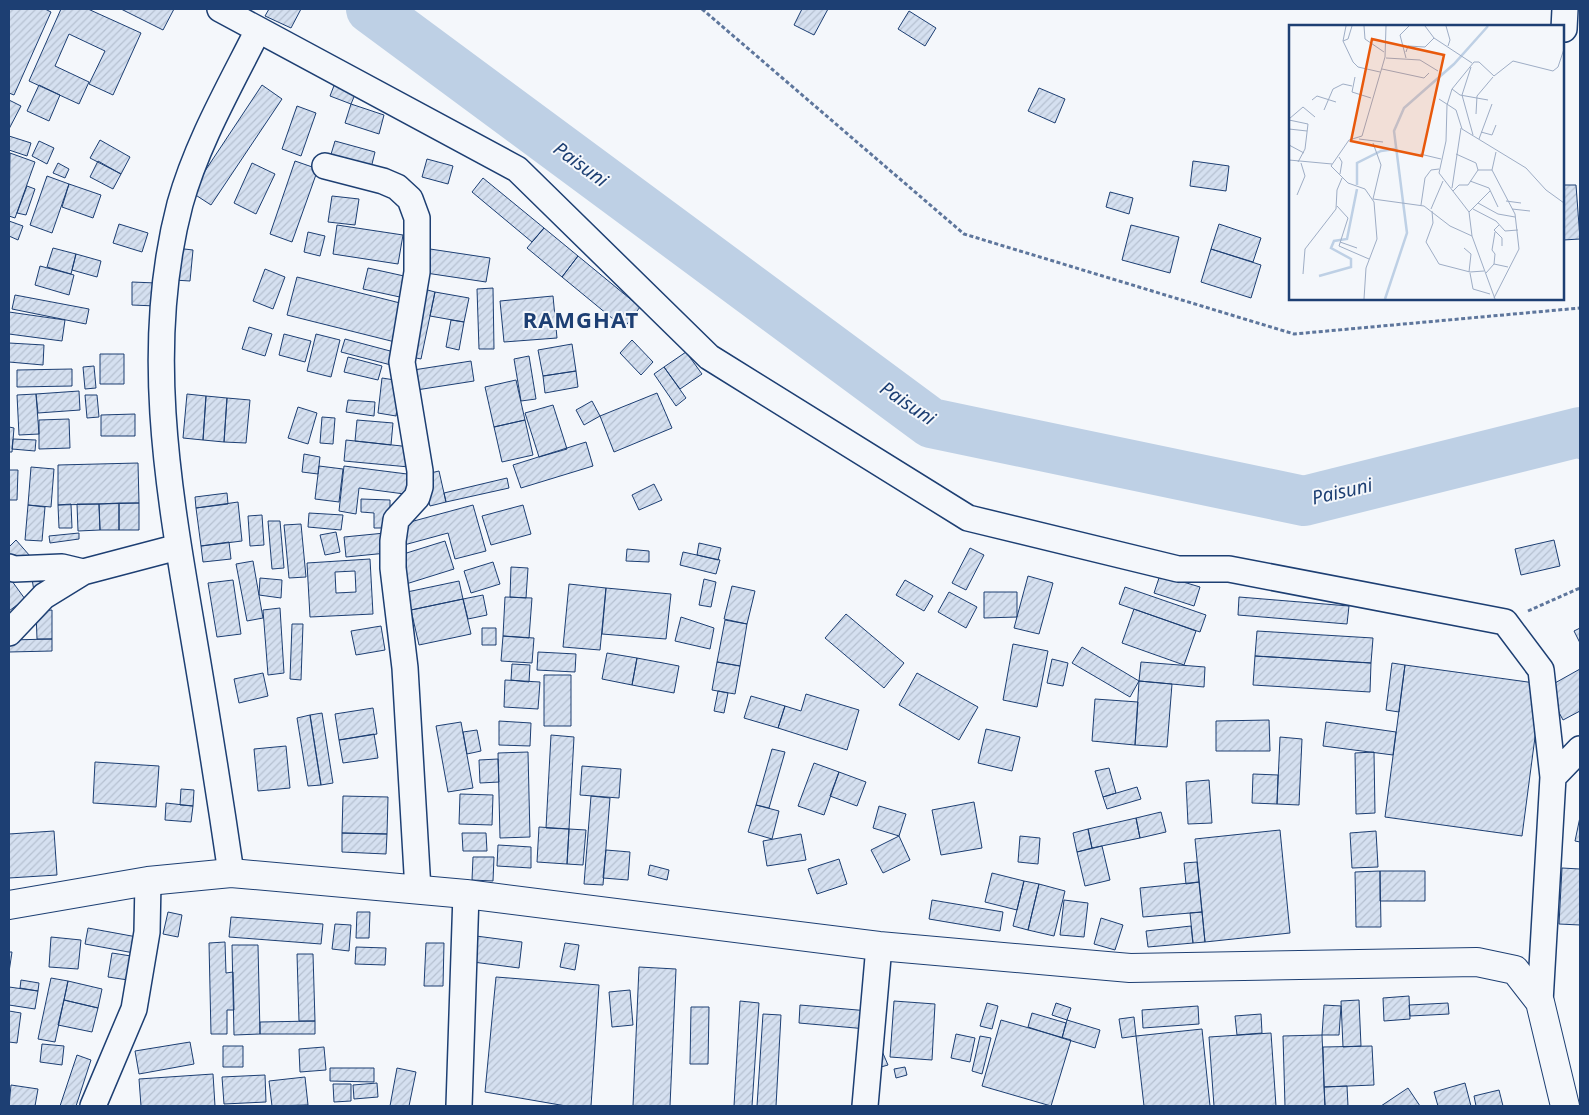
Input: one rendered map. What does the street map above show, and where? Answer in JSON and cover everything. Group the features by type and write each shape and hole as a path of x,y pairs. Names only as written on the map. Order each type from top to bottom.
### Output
{"highway":[{"path":"9,905 148,881 231,873 466,894 879,946 1130,968 1477,962 1515,970 1540,1002 1565,1106"}],"street":[{"path":"220,9 517,169 708,357 968,518 1178,569 1229,569 1505,622 1541,670 1553,777 1540,1002"},
{"path":"231,873 164,455 160,332 169,254 180,204 194,160 258,30"},
{"path":"326,166 383,181 397,187 410,199 417,218 417,272 402,362 420,471 420,487 411,505 396,520 393,541 393,568 405,668 418,890"},
{"path":"9,634 44,596 83,572 178,546"},
{"path":"9,567 14,569 39,566 62,567 83,572"},
{"path":"1553,777 1580,749"},
{"path":"93,1106 134,1009 147,932 148,881"},
{"path":"459,1106 466,894"},
{"path":"865,1106 879,946"}],"path":[{"path":"702,9 964,234 1294,334 1580,308"},
{"path":"1505,622 1580,588"}],"building":[{"path":"9,9 45,9 51,12 14,95 9,93"},
{"path":"61,9 88,9 141,33 113,95 89,84 105,51 69,34 55,66 89,82 79,104 29,81"},
{"path":"121,9 174,9 163,30"},
{"path":"269,9 301,9 291,28 265,16"},
{"path":"802,9 828,9 814,35 794,25"},
{"path":"909,11 936,28 925,46 898,29"},
{"path":"335,83 356,92 351,104 330,96"},
{"path":"39,85 60,95 49,121 27,111"},
{"path":"262,85 282,99 211,205 191,192"},
{"path":"1039,88 1065,99 1055,123 1028,111"},
{"path":"9,100 21,106 9,129"},
{"path":"351,104 384,115 379,134 345,123"},
{"path":"297,106 316,113 301,156 282,149"},
{"path":"9,136 31,143 27,156 9,150"},
{"path":"100,140 130,157 121,174 90,158"},
{"path":"39,141 54,148 47,164 32,156"},
{"path":"335,141 375,152 370,172 329,161"},
{"path":"10,153 35,162 15,218 9,216"},
{"path":"427,159 453,166 448,184 422,177"},
{"path":"98,161 121,174 113,189 90,177"},
{"path":"295,161 318,169 292,242 270,234"},
{"path":"1193,161 1229,166 1226,191 1190,186"},
{"path":"58,163 69,169 65,178 53,173"},
{"path":"252,163 275,174 256,214 234,203"},
{"path":"47,176 69,184 52,233 30,225"},
{"path":"483,178 544,228 532,242 472,192"},
{"path":"69,184 101,195 93,218 62,207"},
{"path":"1564,185 1576,185 1580,239 1564,240"},
{"path":"27,186 35,189 26,215 17,213"},
{"path":"1110,192 1133,198 1129,214 1106,207"},
{"path":"332,196 359,199 355,225 328,222"},
{"path":"9,221 23,226 18,240 9,236"},
{"path":"119,224 148,233 142,252 113,243"},
{"path":"1219,224 1261,238 1253,262 1211,249"},
{"path":"337,225 403,235 398,264 333,254"},
{"path":"1131,225 1179,237 1170,273 1122,260"},
{"path":"544,228 578,256 562,277 527,248"},
{"path":"308,232 325,236 320,256 304,252"},
{"path":"53,248 76,254 71,274 47,267"},
{"path":"176,248 193,250 190,281 174,280"},
{"path":"430,249 490,258 486,282 426,273"},
{"path":"1211,249 1261,265 1251,298 1201,282"},
{"path":"76,254 101,261 97,277 72,270"},
{"path":"578,256 640,307 624,328 562,277"},
{"path":"40,266 74,275 69,295 35,285"},
{"path":"368,268 413,278 409,299 363,289"},
{"path":"265,269 285,277 273,309 253,301"},
{"path":"297,277 408,305 399,343 287,315"},
{"path":"132,282 156,283 156,306 132,305"},
{"path":"420,288 435,292 421,359 407,356"},
{"path":"493,288 494,349 479,349 477,289"},
{"path":"435,292 469,298 464,322 430,316"},
{"path":"15,295 89,309 86,324 12,309"},
{"path":"553,296 557,338 504,342 500,301"},
{"path":"9,312 65,320 62,341 9,334"},
{"path":"451,320 464,322 459,350 446,347"},
{"path":"249,327 272,334 265,356 242,349"},
{"path":"284,334 311,341 305,362 279,355"},
{"path":"316,334 340,340 331,377 307,371"},
{"path":"345,339 394,352 391,365 341,352"},
{"path":"632,340 653,362 641,375 620,353"},
{"path":"9,343 44,345 43,365 9,362"},
{"path":"572,344 576,371 543,376 538,350"},
{"path":"686,352 702,374 680,389 664,367"},
{"path":"100,354 124,354 124,384 100,384"},
{"path":"529,356 536,399 521,401 514,359"},
{"path":"348,357 382,366 378,380 344,372"},
{"path":"471,361 474,381 410,391 407,371"},
{"path":"94,366 96,388 85,389 83,367"},
{"path":"664,367 686,398 676,406 654,374"},
{"path":"72,369 72,386 17,387 17,370"},
{"path":"576,371 578,387 545,393 543,376"},
{"path":"382,378 401,381 396,416 378,413"},
{"path":"516,380 525,420 494,427 485,387"},
{"path":"79,391 80,410 38,413 36,394"},
{"path":"657,393 672,428 614,452 600,416"},
{"path":"36,394 39,434 19,435 17,395"},
{"path":"187,394 206,396 203,440 183,438"},
{"path":"85,395 97,395 99,417 87,418"},
{"path":"206,396 227,398 224,442 203,440"},
{"path":"227,398 250,400 246,443 224,442"},
{"path":"348,400 375,402 374,416 346,412"},
{"path":"592,401 600,416 584,425 576,410"},
{"path":"553,405 567,449 539,457 525,413"},
{"path":"298,407 317,413 308,444 288,438"},
{"path":"135,414 135,436 101,436 101,415"},
{"path":"322,417 335,418 333,444 320,443"},
{"path":"69,419 70,448 39,449 39,420"},
{"path":"357,420 393,423 391,445 355,441"},
{"path":"525,420 533,455 502,462 494,427"},
{"path":"9,427 14,428 12,452 9,452"},
{"path":"13,439 36,440 35,451 12,449"},
{"path":"346,440 411,447 409,467 344,461"},
{"path":"586,442 593,466 521,488 513,465"},
{"path":"304,454 320,457 318,474 302,472"},
{"path":"138,463 139,503 58,505 58,465"},
{"path":"319,466 343,469 339,502 315,499"},
{"path":"344,466 415,475 412,495 359,488 356,514 339,511"},
{"path":"31,467 54,469 51,507 28,505"},
{"path":"9,470 18,470 17,500 9,500"},
{"path":"439,471 446,502 430,506 422,475"},
{"path":"507,478 509,488 446,502 444,493"},
{"path":"654,484 662,500 639,510 632,495"},
{"path":"227,493 228,504 196,508 195,497"},
{"path":"361,499 390,500 390,528 374,528 374,513 361,512"},
{"path":"238,502 242,541 201,546 196,508"},
{"path":"119,503 119,530 100,530 99,504"},
{"path":"119,503 139,503 139,530 119,530"},
{"path":"71,504 72,528 59,528 58,505"},
{"path":"77,504 99,504 100,530 78,531"},
{"path":"28,505 45,507 42,541 25,540"},
{"path":"473,505 486,551 455,559 448,533 404,545 399,525"},
{"path":"523,505 531,534 491,545 482,516"},
{"path":"309,513 343,515 341,530 308,527"},
{"path":"262,515 264,545 250,546 248,516"},
{"path":"268,521 280,521 284,568 272,569"},
{"path":"301,524 306,577 289,578 284,525"},
{"path":"336,532 340,552 325,555 320,535"},
{"path":"79,533 79,539 50,543 49,536"},
{"path":"385,533 387,553 346,557 344,537"},
{"path":"16,540 30,556 19,566 9,555 9,547"},
{"path":"1554,540 1560,566 1521,575 1515,549"},
{"path":"445,541 454,569 406,584 397,556"},
{"path":"229,542 231,559 203,562 201,546"},
{"path":"699,543 721,548 718,560 697,555"},
{"path":"970,548 984,555 966,590 952,583"},
{"path":"627,549 649,551 649,562 626,561"},
{"path":"683,552 720,560 716,574 680,565"},
{"path":"370,559 373,614 310,617 307,563","holes":["355,571 356,592 336,593 335,572"]},
{"path":"253,561 263,618 247,621 236,564"},
{"path":"493,562 500,584 471,593 464,571"},
{"path":"511,567 528,568 526,598 510,597"},
{"path":"47,570 50,588 34,591 31,573"},
{"path":"1160,575 1200,587 1194,606 1154,593"},
{"path":"1028,576 1053,583 1039,634 1014,628"},
{"path":"9,577 25,599 9,611"},
{"path":"260,578 282,580 281,598 259,595"},
{"path":"704,579 716,582 711,607 699,605"},
{"path":"233,580 241,634 217,637 208,583"},
{"path":"905,580 933,596 924,611 896,595"},
{"path":"459,581 463,599 411,610 407,592"},
{"path":"569,584 606,588 600,650 563,647"},
{"path":"732,586 755,591 747,624 724,619"},
{"path":"1125,587 1206,615 1200,632 1119,604"},
{"path":"606,588 671,594 666,639 602,634"},
{"path":"949,592 977,607 966,628 938,612"},
{"path":"984,592 1017,592 1017,617 984,618"},
{"path":"483,595 487,615 468,619 463,599"},
{"path":"505,597 532,598 529,638 503,636"},
{"path":"1239,597 1349,606 1347,624 1238,615"},
{"path":"463,599 471,634 419,645 411,610"},
{"path":"280,608 284,673 268,675 263,610"},
{"path":"1134,609 1196,631 1184,665 1122,643"},
{"path":"52,610 52,639 37,639 36,611"},
{"path":"846,614 904,663 884,688 825,638"},
{"path":"681,617 714,628 710,649 675,641"},
{"path":"725,620 747,624 740,666 717,662"},
{"path":"292,624 303,624 301,680 290,679"},
{"path":"381,626 385,650 356,655 351,631"},
{"path":"482,628 496,628 496,645 482,645"},
{"path":"1580,628 1580,643 1574,631"},
{"path":"1257,631 1373,638 1371,663 1255,656"},
{"path":"503,636 534,638 532,663 501,661"},
{"path":"52,639 52,651 9,652 9,640"},
{"path":"1013,644 1048,651 1037,707 1003,700"},
{"path":"1082,647 1139,681 1130,697 1072,663"},
{"path":"538,652 576,654 575,672 537,670"},
{"path":"607,653 637,658 632,685 602,679"},
{"path":"1255,656 1371,663 1370,692 1253,685"},
{"path":"637,658 679,666 674,693 632,685"},
{"path":"1052,659 1068,663 1063,686 1047,683"},
{"path":"717,662 740,666 735,694 712,690"},
{"path":"1141,662 1205,667 1204,687 1139,681"},
{"path":"1392,663 1405,665 1399,712 1386,710"},
{"path":"512,664 530,665 529,682 511,680"},
{"path":"1405,665 1542,684 1522,836 1385,817"},
{"path":"1580,669 1580,711 1563,720 1546,688"},
{"path":"263,673 268,696 239,703 234,679"},
{"path":"917,673 978,707 959,740 899,705"},
{"path":"544,675 571,675 571,726 544,726"},
{"path":"505,680 540,682 538,709 504,707"},
{"path":"1139,681 1172,684 1167,747 1135,745"},
{"path":"718,691 728,693 724,713 714,711"},
{"path":"806,694 859,710 847,750 778,728 785,706 801,711"},
{"path":"751,696 785,706 778,728 744,718"},
{"path":"1095,699 1138,702 1135,745 1092,741"},
{"path":"373,708 377,734 339,740 335,714"},
{"path":"322,713 333,783 321,785 310,715"},
{"path":"310,715 321,785 308,786 297,718"},
{"path":"1269,720 1270,751 1216,751 1216,721"},
{"path":"499,721 531,723 530,746 499,745"},
{"path":"461,722 473,788 448,792 436,726"},
{"path":"1326,722 1396,732 1393,755 1323,746"},
{"path":"986,729 1020,737 1012,771 978,763"},
{"path":"477,730 481,751 467,754 463,732"},
{"path":"374,734 378,758 343,763 339,740"},
{"path":"551,735 574,737 569,829 546,828"},
{"path":"1280,737 1302,739 1299,805 1277,804"},
{"path":"286,746 290,788 258,791 254,749"},
{"path":"772,749 785,752 769,808 756,805"},
{"path":"528,752 530,837 500,838 498,753"},
{"path":"1374,752 1375,813 1356,814 1355,753"},
{"path":"498,759 499,782 480,783 479,760"},
{"path":"95,762 159,766 156,807 93,803"},
{"path":"814,763 839,772 824,815 798,806"},
{"path":"582,766 621,769 619,798 580,795"},
{"path":"1109,768 1116,793 1103,797 1095,771"},
{"path":"839,772 866,782 857,806 830,796"},
{"path":"1253,774 1278,775 1277,804 1252,803"},
{"path":"1209,780 1212,823 1188,824 1186,782"},
{"path":"1137,787 1141,799 1107,809 1103,797"},
{"path":"181,789 194,790 193,806 180,805"},
{"path":"460,794 493,795 492,825 459,824"},
{"path":"343,796 388,797 387,834 342,833"},
{"path":"591,796 610,798 603,885 584,884"},
{"path":"974,802 982,848 941,855 932,810"},
{"path":"166,803 193,806 191,822 165,820"},
{"path":"756,805 779,811 772,839 748,832"},
{"path":"879,806 906,814 899,836 873,828"},
{"path":"1161,812 1166,832 1140,838 1136,818"},
{"path":"1580,817 1580,842 1575,841"},
{"path":"1136,818 1140,838 1092,848 1088,829"},
{"path":"539,827 569,829 567,864 537,862"},
{"path":"569,829 586,830 583,865 567,864"},
{"path":"1088,829 1092,848 1077,852 1073,833"},
{"path":"1280,830 1290,933 1205,942 1195,839"},
{"path":"54,831 57,875 9,878 9,834"},
{"path":"1376,831 1378,867 1352,868 1350,833"},
{"path":"342,833 387,834 386,854 342,852"},
{"path":"462,833 486,833 487,851 463,851"},
{"path":"801,834 806,860 767,866 763,841"},
{"path":"899,836 910,860 883,873 871,850"},
{"path":"1020,836 1040,838 1038,864 1018,862"},
{"path":"498,845 531,847 531,868 497,866"},
{"path":"1102,846 1110,880 1085,886 1077,852"},
{"path":"606,850 630,852 628,880 603,878"},
{"path":"473,857 494,857 493,881 472,880"},
{"path":"839,859 847,884 817,894 808,869"},
{"path":"1197,862 1199,882 1186,884 1184,863"},
{"path":"650,865 669,870 667,880 648,875"},
{"path":"1562,868 1580,869 1580,925 1559,924"},
{"path":"1380,871 1381,927 1356,927 1355,872"},
{"path":"1380,871 1425,871 1425,901 1380,901"},
{"path":"992,873 1024,881 1017,910 985,902"},
{"path":"1024,881 1039,884 1028,930 1013,926"},
{"path":"1199,882 1202,912 1143,917 1140,888"},
{"path":"1039,884 1065,891 1054,936 1028,930"},
{"path":"932,900 1003,912 1000,931 929,919"},
{"path":"1064,900 1088,903 1084,937 1060,935"},
{"path":"168,912 182,915 178,937 163,934"},
{"path":"357,912 370,912 369,938 356,938"},
{"path":"1202,912 1205,942 1193,943 1190,913"},
{"path":"231,917 323,924 321,944 229,937"},
{"path":"1101,918 1123,925 1115,950 1094,944"},
{"path":"335,924 351,925 349,951 332,949"},
{"path":"1191,926 1193,943 1148,947 1146,931"},
{"path":"88,928 137,937 134,953 85,944"},
{"path":"476,936 522,942 519,968 473,962"},
{"path":"51,937 81,940 78,969 49,967"},
{"path":"225,942 226,973 233,972 234,1010 227,1010 227,1034 211,1034 209,943"},
{"path":"426,943 444,943 443,986 424,986"},
{"path":"565,943 579,945 575,970 560,967"},
{"path":"232,945 258,945 260,1034 234,1035"},
{"path":"356,947 386,948 385,965 355,964"},
{"path":"9,952 12,952 9,972"},
{"path":"112,953 131,956 128,980 108,977"},
{"path":"297,954 313,954 315,1021 299,1021"},
{"path":"639,967 676,969 670,1106 633,1106"},
{"path":"496,977 599,985 591,1106 566,1106 485,1092"},
{"path":"51,978 68,981 55,1042 38,1039"},
{"path":"21,980 39,983 38,991 20,988"},
{"path":"68,981 102,989 98,1008 64,1000"},
{"path":"9,987 38,991 35,1009 9,1005"},
{"path":"630,990 633,1025 612,1027 609,992"},
{"path":"1409,996 1410,1019 1384,1021 1383,998"},
{"path":"64,1000 98,1008 92,1032 58,1025"},
{"path":"1359,1000 1361,1046 1343,1047 1341,1001"},
{"path":"740,1001 759,1003 752,1106 734,1106"},
{"path":"894,1001 935,1004 932,1060 890,1057"},
{"path":"987,1003 998,1006 992,1029 980,1026"},
{"path":"1056,1003 1071,1008 1067,1020 1052,1015"},
{"path":"1448,1003 1449,1014 1410,1016 1409,1005"},
{"path":"800,1005 869,1011 867,1029 799,1023"},
{"path":"1324,1005 1341,1006 1339,1035 1322,1035"},
{"path":"1198,1006 1199,1024 1143,1028 1142,1010"},
{"path":"691,1007 709,1007 708,1064 690,1064"},
{"path":"9,1011 21,1013 17,1043 9,1042"},
{"path":"1032,1013 1066,1023 1062,1038 1028,1027"},
{"path":"763,1014 781,1015 776,1106 757,1106"},
{"path":"1261,1014 1262,1033 1237,1035 1235,1016"},
{"path":"1134,1017 1136,1036 1122,1038 1119,1019"},
{"path":"1001,1020 1071,1040 1051,1106 982,1086"},
{"path":"1067,1020 1100,1030 1095,1048 1062,1038"},
{"path":"315,1021 315,1034 260,1034 260,1022"},
{"path":"1202,1029 1210,1106 1144,1106 1136,1036"},
{"path":"1271,1033 1276,1106 1214,1106 1209,1037"},
{"path":"956,1034 975,1038 970,1062 951,1058"},
{"path":"1322,1035 1325,1106 1285,1106 1283,1036"},
{"path":"980,1036 991,1038 982,1074 972,1071"},
{"path":"190,1042 194,1064 139,1074 135,1051"},
{"path":"42,1044 64,1046 62,1065 40,1062"},
{"path":"223,1046 243,1046 243,1067 223,1067"},
{"path":"1372,1046 1374,1085 1324,1087 1323,1047"},
{"path":"324,1047 326,1070 300,1072 299,1049"},
{"path":"882,1051 888,1065 881,1067 876,1054"},
{"path":"77,1055 91,1060 76,1106 60,1106"},
{"path":"905,1067 907,1075 896,1078 894,1069"},
{"path":"330,1068 374,1068 374,1082 330,1081"},
{"path":"397,1068 416,1072 409,1106 390,1106"},
{"path":"213,1074 215,1106 141,1106 139,1079"},
{"path":"265,1075 266,1102 224,1104 222,1077"},
{"path":"305,1077 308,1105 272,1106 269,1081"},
{"path":"377,1083 378,1097 354,1099 353,1085"},
{"path":"1465,1083 1471,1106 1438,1106 1434,1092"},
{"path":"333,1084 351,1084 351,1101 334,1102"},
{"path":"11,1085 38,1089 35,1106 9,1106"},
{"path":"1347,1086 1348,1106 1325,1106 1324,1087"},
{"path":"1408,1088 1420,1106 1381,1106"},
{"path":"1499,1090 1503,1106 1476,1106 1474,1096"}],"waterway":[{"name":"Paisuni","path":"371,9 931,423 1304,501 1580,432"},
{"path":"1572,434 1580,455"}],"district":[{"name":"RAMGHAT","path":"581,319"}]}
